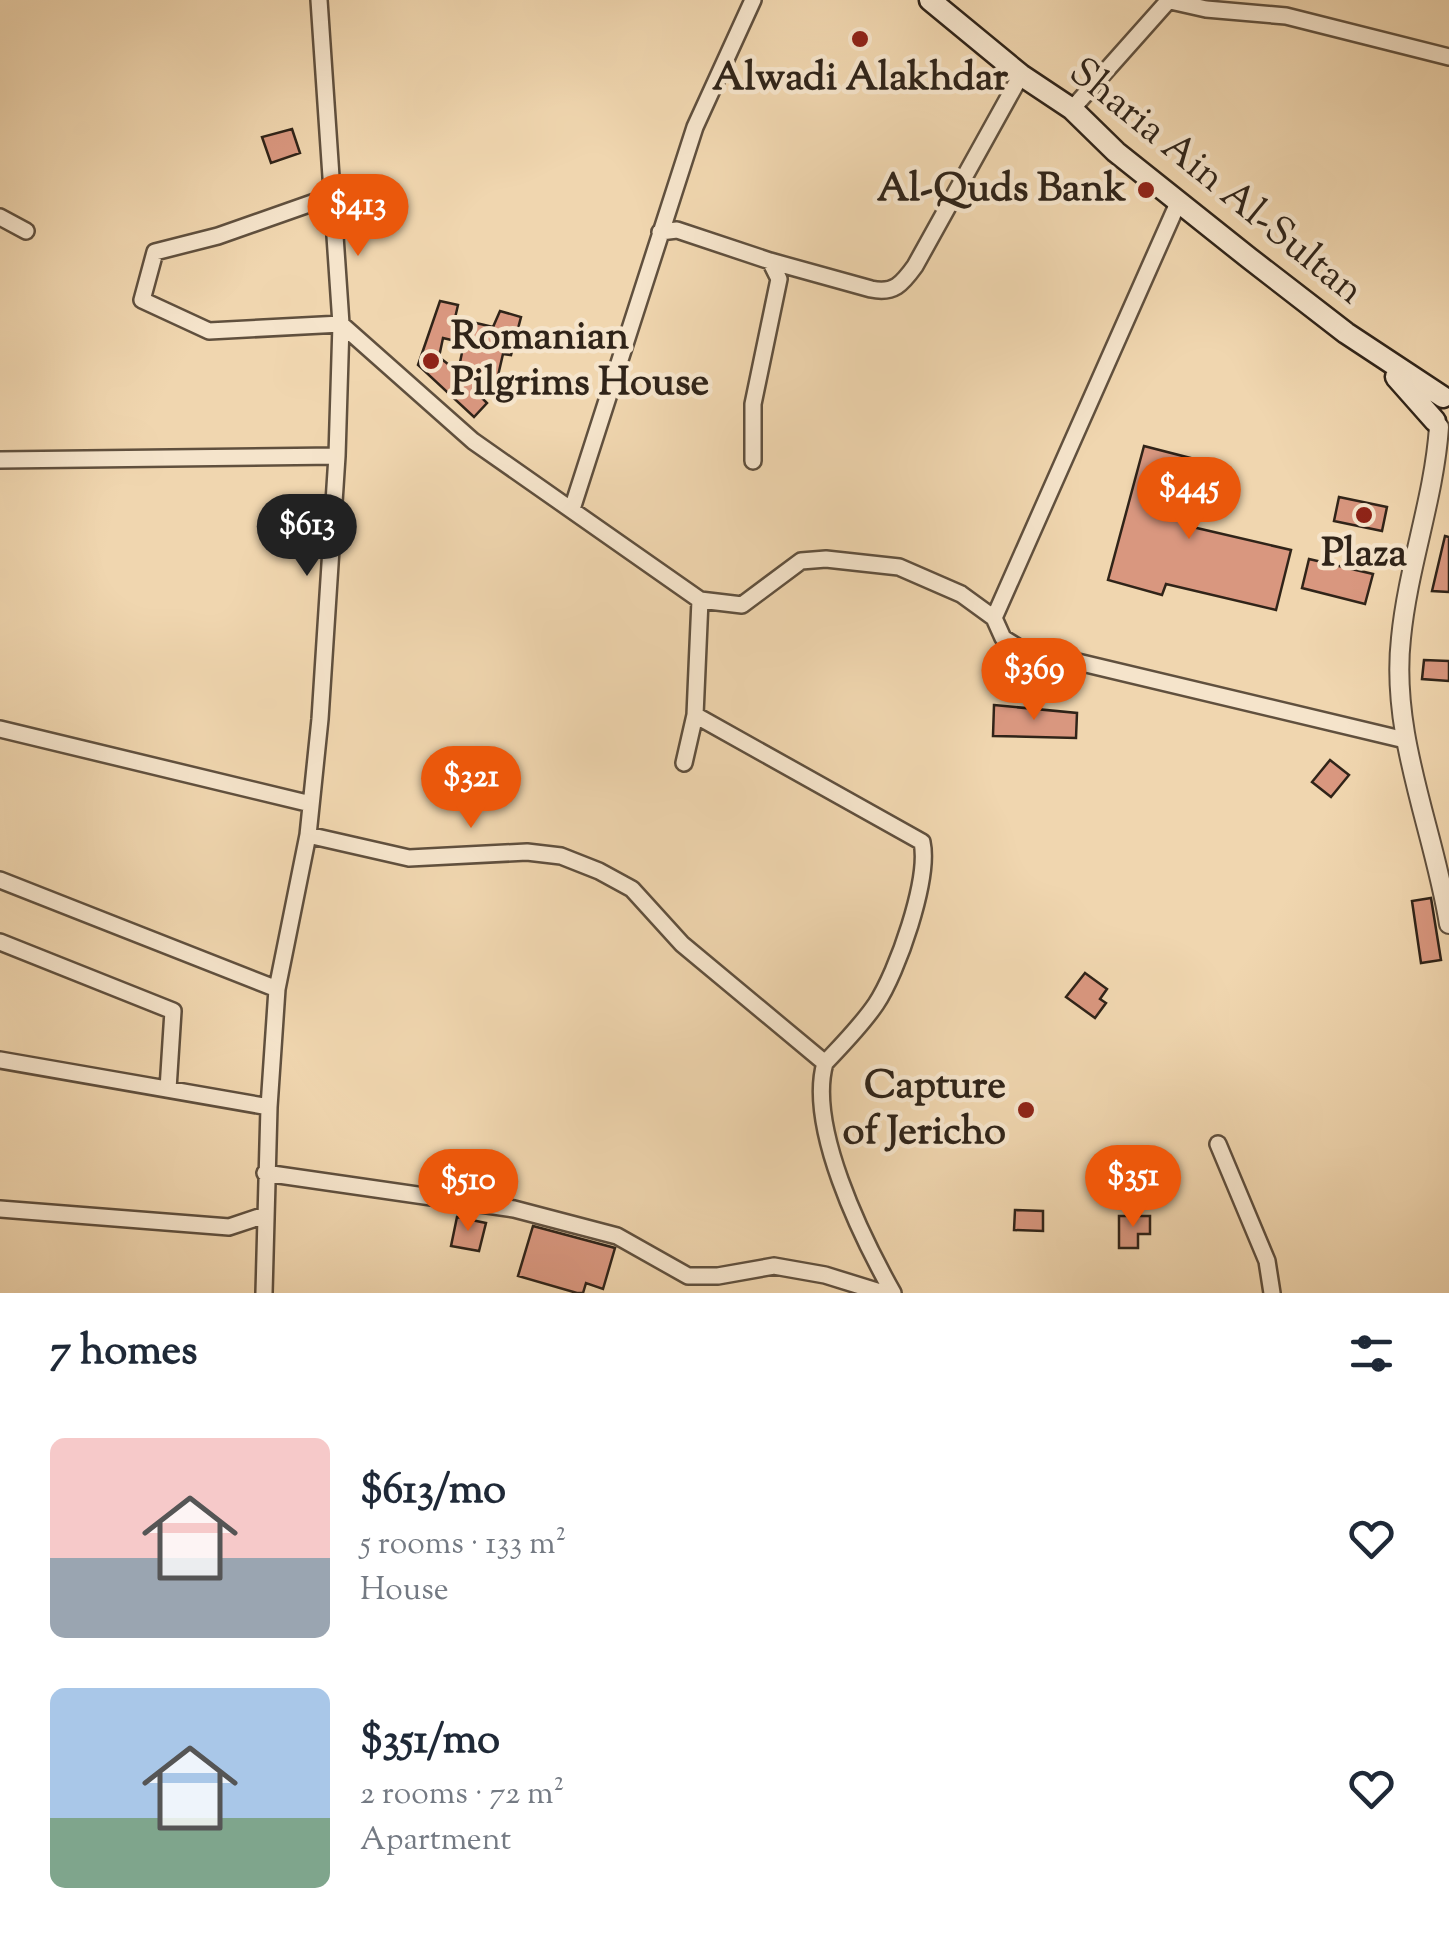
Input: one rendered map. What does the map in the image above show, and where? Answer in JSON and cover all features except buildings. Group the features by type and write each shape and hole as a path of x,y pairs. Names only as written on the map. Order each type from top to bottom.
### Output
{"main road":[{"name":"Sharia Ain Al-Sultan","path":"930,0 1021,75 1072,108 1178,203 1363,344 1447,395"},
{"name":"Sharia Ain Al-Sultan","path":"1363,344 1441,426"},
{"path":"1441,426 1434,410 1447,395"}],"street":[{"path":"264,1293 266,1173 278,989 308,835 338,456 341,324 319,0"},
{"path":"572,509 695,128 753,0"},
{"path":"1072,108 1168,1 1286,16 1449,57"},
{"path":"660,232 676,230 799,270 881,291 898,288 1021,75"},
{"path":"330,197 218,236 155,252 142,300 209,331 341,324 473,442 700,600 742,605 790,567 826,559 899,567 943,583 994,618 1009,643 1047,658 1405,740"},
{"path":"994,618 1178,203"},
{"path":"0,218 26,232"},
{"path":"753,462 753,404 778,279 770,260"},
{"path":"778,279 799,270"},
{"path":"1441,426 1435,477 1401,638 1405,740 1441,875 1449,924"},
{"path":"1435,477 1449,448"},
{"path":"0,460 338,456"},
{"path":"684,763 695,714 700,600"},
{"path":"695,714 922,842 922,875 890,976 854,1033 825,1063 818,1096 826,1141 893,1293"},
{"path":"0,730 311,804"},
{"path":"308,835 409,858 527,852 562,856 600,870 632,890 682,944 825,1063"},
{"path":"0,880 278,989"},
{"path":"0,942 173,1011 168,1090"},
{"path":"0,1060 269,1108"},
{"path":"1218,1144 1266,1262 1272,1293"},
{"path":"266,1173 514,1209 618,1236 688,1276 718,1276 774,1266 824,1275 883,1293"},
{"path":"0,1209 229,1227 244,1226 265,1215"}],"place":[{"name":"Alwadi Alakhdar","path":"860,39"},
{"name":"Al-Quds Bank","path":"1146,190"},
{"name":"Romanian Pilgrims House","path":"431,361"},
{"name":"Plaza","path":"1364,515"},
{"name":"Capture of Jericho","path":"1026,1110"}]}
